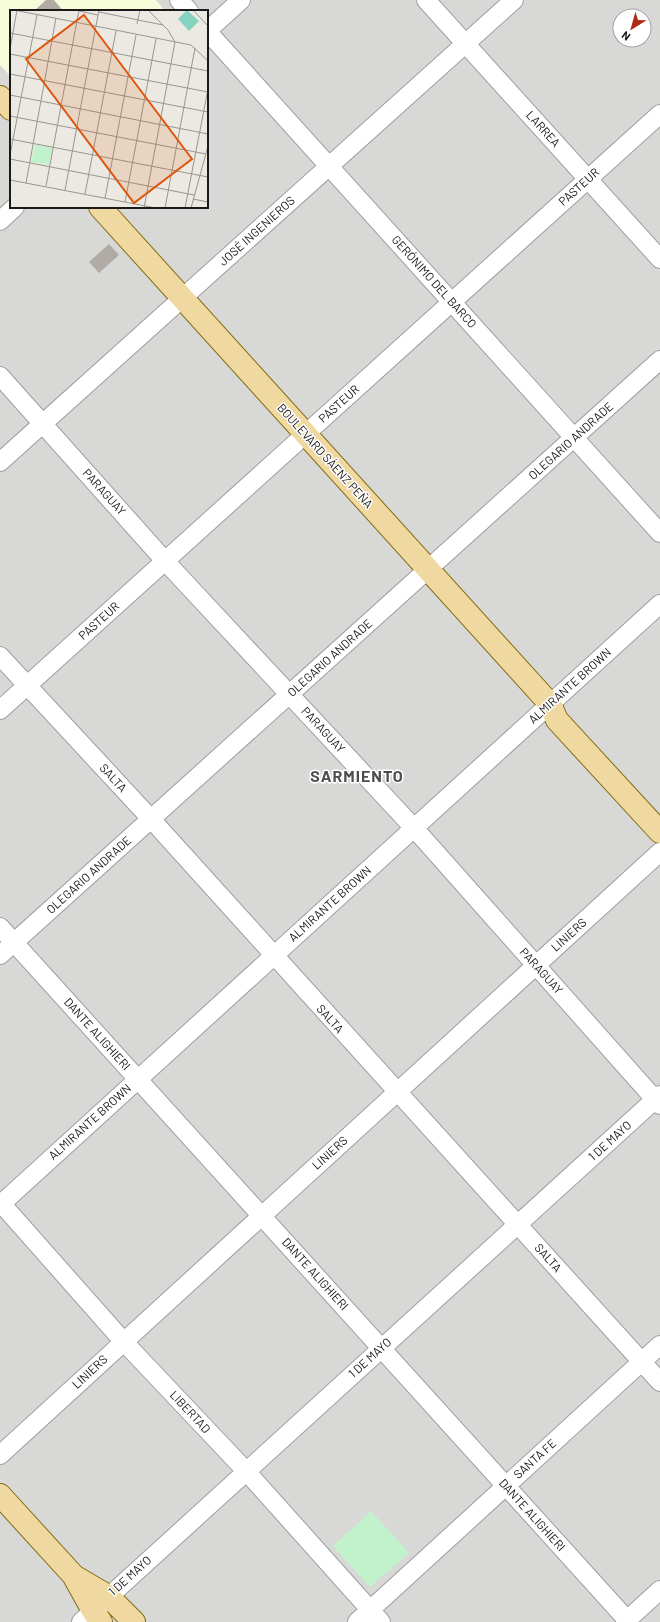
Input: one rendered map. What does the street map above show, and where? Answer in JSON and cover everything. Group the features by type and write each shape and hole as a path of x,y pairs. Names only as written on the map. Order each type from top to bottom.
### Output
{"main road":[{"path":"0,97 10,108"},
{"name":"BOULEVARD SÁENZ PEÑA","path":"101,208 550,704 557,720 660,832"},
{"name":"BOULEVARD SÁENZ PEÑA","path":"550,704 563,711 660,817"},
{"path":"0,1495 73,1575 96,1613 134,1622"}],"street":[{"path":"179,0 188,10"},
{"path":"208,30 241,0"},
{"name":"LARREA","path":"426,0 660,259"},
{"name":"JOSÉ INGENIEROS","path":"0,462 514,0"},
{"name":"GERÓNIMO DEL BARCO","path":"208,32 660,533"},
{"name":"PASTEUR","path":"0,710 660,114"},
{"path":"0,221 14,208"},
{"name":"OLEGARIO ANDRADE","path":"0,955 660,360"},
{"name":"PARAGUAY","path":"0,376 165,561 414,828 658,1100"},
{"name":"ALMIRANTE BROWN","path":"0,1203 274,956 660,604"},
{"name":"SALTA","path":"0,656 151,820 660,1382"},
{"name":"LINIERS","path":"0,1455 660,852"},
{"name":"DANTE ALIGHIERI","path":"0,927 382,1348 627,1621"},
{"name":"1 DE MAYO","path":"96,1613 246,1471 518,1224 658,1100"},
{"name":"LIBERTAD","path":"0,1203 123,1341 246,1471 376,1616"},
{"name":"SANTA FE","path":"357,1622 376,1616 506,1486 660,1345"},
{"path":"627,1621 660,1590"}],"shaded area":[{"path":"0,0 660,0 660,1622 0,1622"},
{"path":"0,0 156,0 164,10 10,10 10,76 0,65"},
{"path":"371,1511 409,1553 370,1587 333,1546"}],"building":[{"path":"46,0 54,0 62,10 35,10"},
{"path":"109,244 119,255 99,273 89,262"}],"district":[{"name":"SARMIENTO","path":"357,776"}]}
